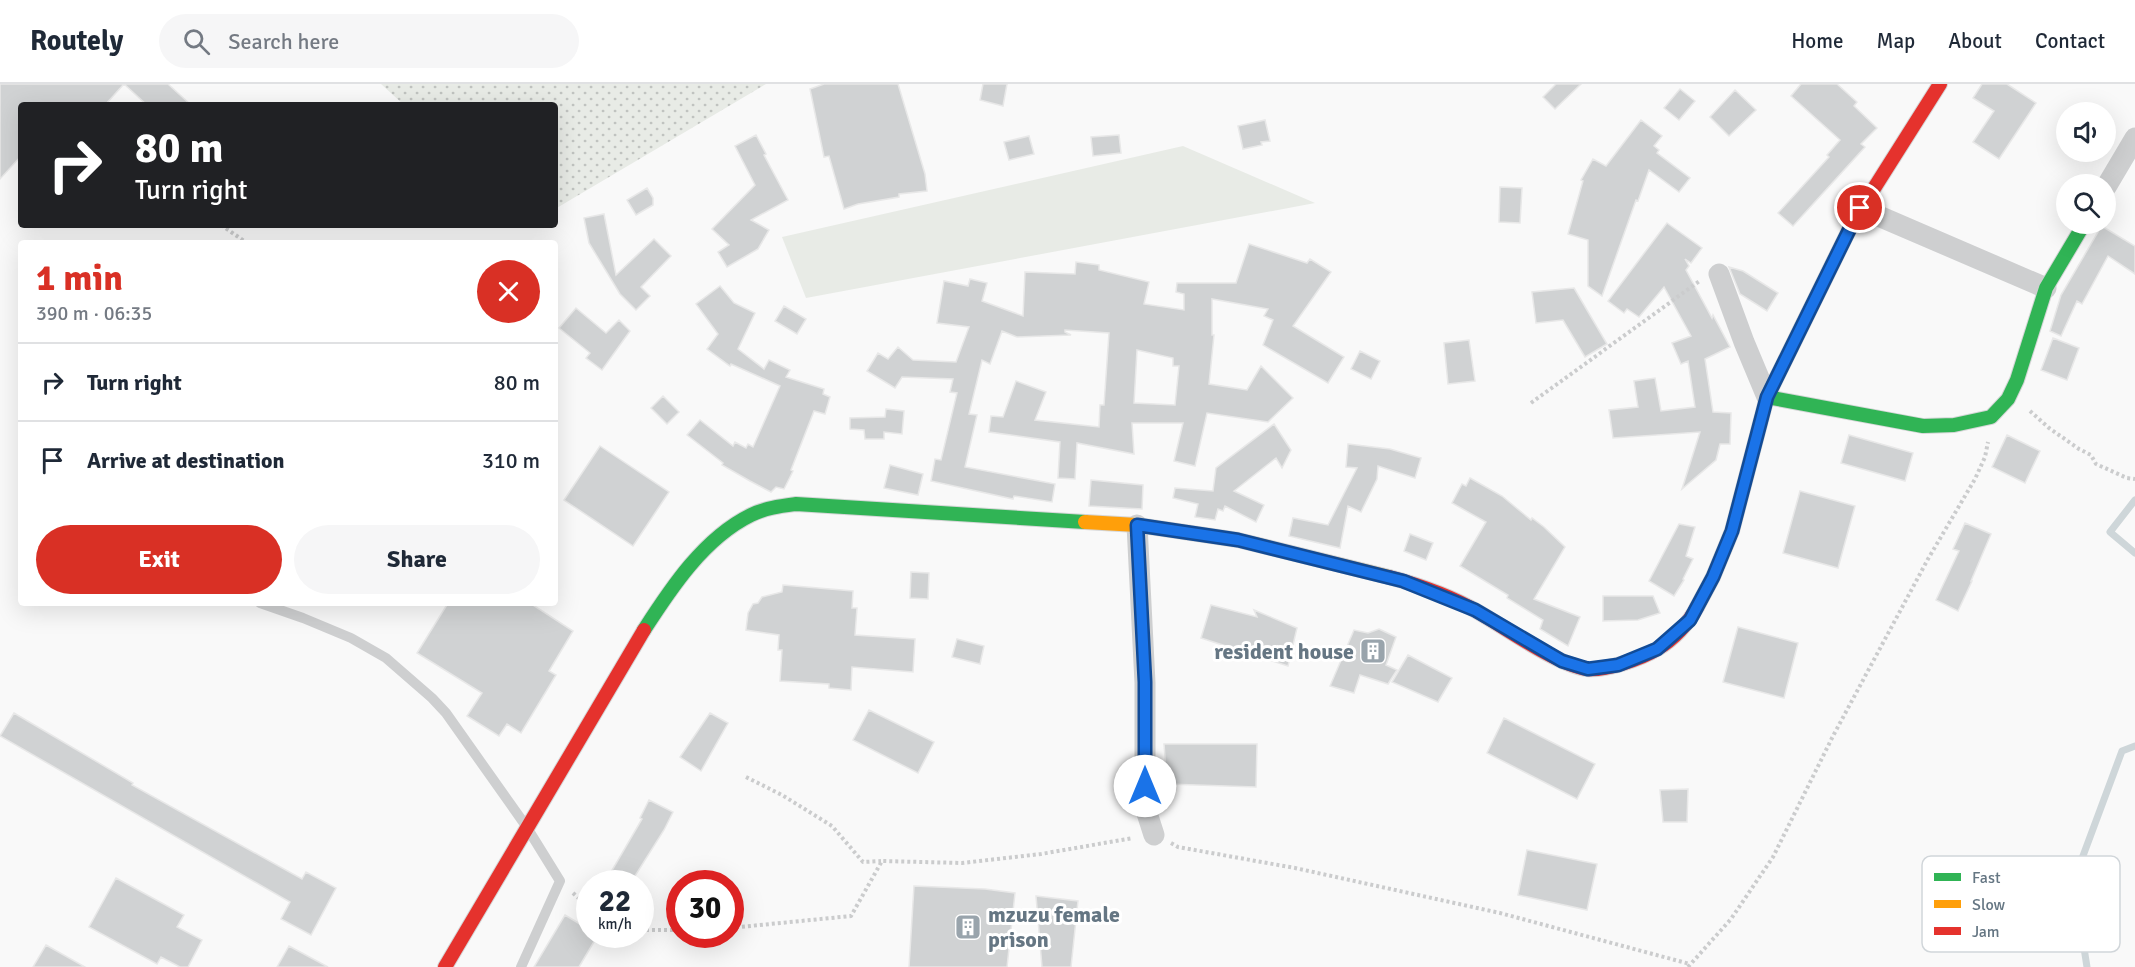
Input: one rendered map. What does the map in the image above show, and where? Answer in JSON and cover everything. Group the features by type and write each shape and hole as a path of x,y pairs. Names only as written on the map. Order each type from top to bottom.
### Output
{"street":[{"path":"445,967 526,826 651,619 703,552 744,519 767,509 796,504 1137,525 1238,540 1403,581 1475,610 1562,661 1588,669 1618,665 1657,649 1690,620 1713,577 1732,531 1767,397 1860,208 1940,84"},
{"path":"2114,174 2135,138"},
{"path":"1860,208 2046,288"},
{"path":"1767,397 1923,426 1954,425 1991,417 2008,399 2017,380 2046,288 2078,234"},
{"path":"1719,274 1733,315 1767,397"},
{"path":"1137,525 1145,682 1145,807 1154,834"}],"lane":[{"path":"269,606 351,638 386,658 446,713 526,826 560,881 521,967"}],"path":[{"path":"225,228 243,240"},
{"path":"1531,403 1710,273 1719,274"},
{"path":"2008,399 2034,413 2049,428 2079,449 2091,454 2096,464 2127,478 2135,479"},
{"path":"746,777 782,795 832,826 863,862 962,863 1041,854 1154,834 1178,847 1295,868 1500,913 1689,966 1731,919 1773,857 1833,736 1928,559 1975,479 1990,434 1991,417"},
{"path":"744,927 851,916 882,861"},
{"path":"560,881 576,896"}],"shaded area":[{"path":"381,84 766,84 558,207 558,102 401,102"},
{"path":"1183,146 1315,203 806,298 782,237"}],"building":[{"path":"0,84 124,84 108,102 18,102 18,159 0,179"},
{"path":"124,84 168,84 188,102 144,102"},
{"path":"824,84 898,84 925,174 927,191 899,194 899,197 858,204 844,209 829,156 824,157 810,89"},
{"path":"983,84 1007,84 1003,106 980,100"},
{"path":"1556,84 1581,84 1555,109 1543,97"},
{"path":"1801,84 1837,84 1857,102 1854,106 1877,128 1861,144 1865,147 1793,226 1778,213 1829,157 1827,155 1840,140 1791,96"},
{"path":"1982,84 2007,84 2036,103 1999,159 1973,142 1994,111 1973,98"},
{"path":"1680,89 1695,101 1679,120 1664,108"},
{"path":"1735,90 1756,110 1729,136 1710,117"},
{"path":"1265,120 1270,141 1243,149 1238,126"},
{"path":"1641,120 1662,136 1654,146 1659,150 1657,153 1690,178 1679,192 1649,170 1602,296 1588,286 1588,240 1568,234 1583,181 1581,180 1593,159 1606,166"},
{"path":"756,135 788,200 751,220 769,230 758,249 727,267 718,252 729,245 712,229 755,185 735,146"},
{"path":"1119,135 1121,153 1093,156 1091,137"},
{"path":"1029,136 1034,154 1009,160 1004,142"},
{"path":"1500,187 1522,188 1520,223 1499,222"},
{"path":"647,188 653,198 653,205 636,215 627,200"},
{"path":"604,214 616,275 654,239 671,256 641,287 650,296 636,310 620,294 589,243 584,218"},
{"path":"1667,223 1702,248 1691,263 1685,259 1689,266 1686,270 1730,347 1705,359 1713,412 1731,413 1730,444 1720,444 1716,460 1682,489 1700,432 1613,438 1609,410 1638,407 1634,381 1655,378 1661,411 1695,407 1688,361 1681,364 1672,343 1691,336 1664,287 1639,317 1627,309 1624,313 1608,301"},
{"path":"2097,234 2115,234 2135,246 2135,274 2108,256 2082,304 2077,301 2061,336 2050,331 2061,295"},
{"path":"1249,244 1307,263 1310,259 1331,272 1293,326 1344,357 1328,383 1263,345 1273,320 1264,316 1268,309 1212,299 1212,335 1214,335 1209,384 1247,390 1261,366 1293,398 1268,422 1207,413 1195,466 1174,461 1183,423 1132,423 1134,454 1077,443 1075,479 1058,478 1060,442 989,432 991,416 1003,417 1016,381 1046,392 1035,420 1099,427 1100,405 1104,405 1109,333 1065,330 1071,335 1017,337 1002,331 990,364 982,360 969,414 977,415 965,467 1055,484 1052,502 1014,496 1013,499 931,481 935,459 941,460 957,393 950,392 953,379 902,377 895,388 867,371 878,353 888,359 898,347 913,360 956,362 969,327 937,323 944,281 968,286 970,279 987,283 982,301 1023,316 1025,272 1075,274 1076,262 1099,265 1099,270 1149,282 1144,304 1184,310 1184,294 1176,292 1177,283 1236,283","holes":["1137,350 1173,358 1173,366 1179,366 1175,405 1134,403"]},
{"path":"1729,267 1743,271 1778,293 1767,311 1740,294"},
{"path":"720,286 734,303 755,313 738,349 764,369 769,360 790,370 786,377 824,389 823,394 830,397 825,414 814,411 791,470 793,471 784,489 776,487 771,492 750,481 722,465 723,463 687,435 700,420 733,446 735,442 746,448 748,444 753,447 780,386 731,364 730,366 707,349 718,334 696,304"},
{"path":"1574,288 1607,344 1585,357 1563,320 1536,323 1532,292"},
{"path":"784,306 806,319 797,334 775,321"},
{"path":"576,308 606,333 619,320 630,331 602,370 586,358 590,353 559,328"},
{"path":"2053,338 2079,348 2067,380 2041,370"},
{"path":"1469,340 1475,381 1448,384 1444,343"},
{"path":"1360,351 1380,361 1371,379 1351,369"},
{"path":"663,396 679,412 667,424 651,408"},
{"path":"886,409 904,411 902,434 884,432 884,439 865,439 864,430 850,429 850,418 885,417"},
{"path":"1274,424 1291,450 1282,468 1276,458 1234,491 1264,505 1256,522 1225,506 1223,511 1218,509 1215,520 1195,517 1198,504 1173,498 1175,488 1213,491 1216,468"},
{"path":"1849,435 1913,453 1905,481 1841,463"},
{"path":"2007,435 2040,451 2025,483 1992,467"},
{"path":"1348,444 1390,449 1421,458 1415,478 1378,466 1377,479 1361,512 1348,506 1340,548 1289,536 1293,518 1328,525 1357,468 1346,467"},
{"path":"600,446 669,492 633,546 564,500"},
{"path":"890,465 923,474 918,495 884,488"},
{"path":"1470,478 1502,496 1531,520 1532,518 1544,527 1565,547 1534,599 1580,617 1568,646 1540,629 1543,620 1507,598 1508,595 1460,566 1486,522 1452,503 1462,484 1466,486"},
{"path":"1091,480 1143,485 1142,509 1089,506"},
{"path":"1800,491 1855,506 1838,568 1783,553"},
{"path":"1965,523 1991,534 1958,611 1936,600 1959,551 1953,549"},
{"path":"1679,524 1695,527 1686,556 1693,559 1674,596 1649,581"},
{"path":"1410,534 1433,543 1426,560 1404,551"},
{"path":"911,572 929,573 928,599 910,598"},
{"path":"783,585 853,591 852,608 857,608 855,635 915,639 913,672 852,667 851,690 829,688 829,684 780,681 782,650 778,650 779,635 746,630 748,613 753,604 758,603 762,597 782,592"},
{"path":"1603,596 1653,596 1660,613 1638,620 1603,621"},
{"path":"1211,605 1257,617 1254,610 1297,628 1288,666 1201,638"},
{"path":"446,606 535,606 573,631 549,671 556,675 521,733 507,724 499,736 467,716 482,693 417,653"},
{"path":"1738,627 1798,643 1784,698 1723,682"},
{"name":"resident house","path":"1379,629 1396,637 1386,665 1397,670 1388,684 1360,675 1354,693 1330,686 1354,630 1368,633"},
{"path":"957,639 984,646 980,664 952,657"},
{"path":"1408,655 1452,678 1438,702 1392,682"},
{"path":"869,710 934,742 918,773 853,740"},
{"path":"14,713 133,783 132,785 302,879 306,872 336,888 311,935 281,919 290,902 0,736"},
{"path":"710,713 728,723 701,771 680,757"},
{"path":"1504,718 1595,764 1577,799 1487,753"},
{"path":"1164,744 1257,744 1256,787 1167,784"},
{"path":"1688,789 1687,822 1663,822 1660,790"},
{"path":"649,800 673,812 639,870 612,870 642,819 640,818"},
{"path":"1527,850 1597,864 1587,910 1518,895"},
{"path":"116,878 184,915 177,927 202,940 188,967 180,967 161,957 157,964 89,927"},
{"name":"mzuzu female prison","path":"914,886 985,889 1015,893 1007,967 909,967"},
{"path":"1036,896 1078,901 1071,967 1042,967"},
{"path":"565,915 576,922 576,948 590,948 579,967 534,967"},
{"path":"46,945 85,967 33,967"},
{"path":"289,946 328,967 277,967"}],"waterway":[{"path":"2135,500 2110,532 2135,553"},
{"path":"2083,856 2122,751 2135,746"},
{"path":"2085,952 2087,967"}],"traffic: fast":[{"path":"1767,397 1923,426 1954,425 1991,417 2008,399 2017,380 2046,288 2078,234"},
{"path":"644,630 677,581 704,550 734,525 767,509 796,504 1085,522"}],"traffic: slow":[{"path":"1697,607 1713,577 1732,531 1767,397 1854,220"},
{"path":"1085,522 1137,525 1238,540 1389,577"}],"traffic: jam":[{"path":"1854,220 1940,84"},
{"path":"1389,577 1423,587 1457,601 1561,661 1587,669 1623,664 1657,649 1680,631 1697,607"},
{"path":"445,967 644,630"}],"place":[{"name":"resident house","path":"1373,651"},
{"name":"mzuzu female prison","path":"968,927"}],"route":[{"path":"1145,786 1145,682 1137,525 1238,540 1403,581 1475,610 1539,649 1562,661 1588,669 1618,665 1657,649 1690,620 1713,577 1732,531 1767,397 1860,208"}]}
